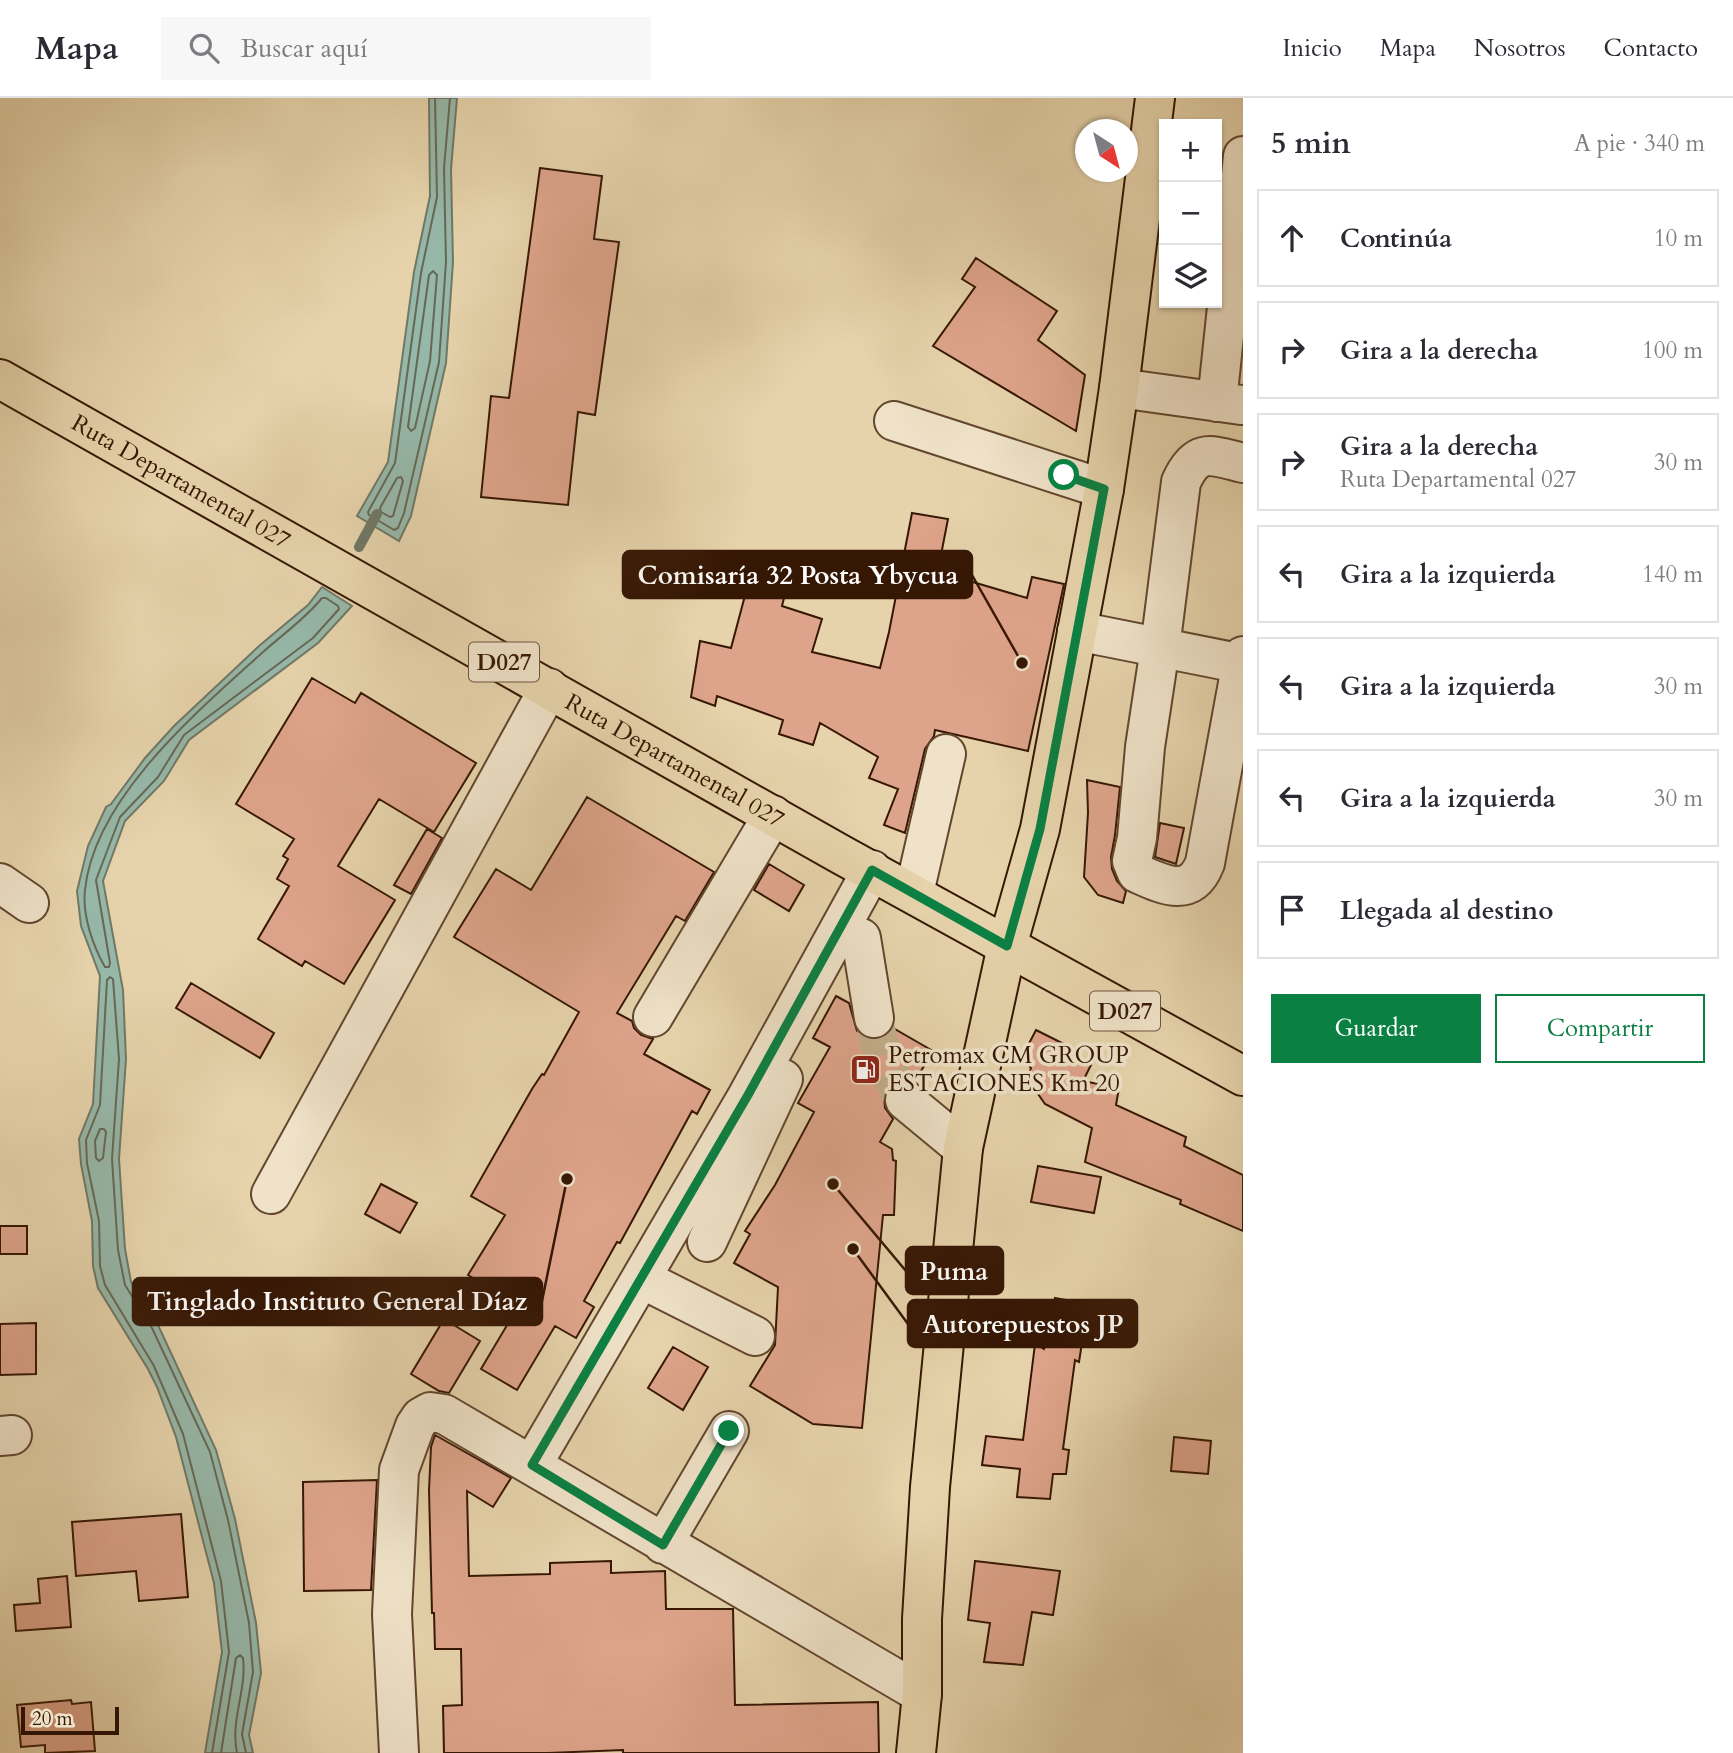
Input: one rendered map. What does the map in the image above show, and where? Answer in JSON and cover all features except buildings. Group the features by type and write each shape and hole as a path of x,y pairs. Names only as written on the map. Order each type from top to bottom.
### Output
{"main road":[{"path":"916,1753 922,1694 922,1619 930,1487 963,1148 1007,946 1040,829 1104,489 1155,98"},
{"name":"Ruta Departamental 027","path":"0,379 773,815 1243,1076"}],"street":[{"path":"1119,388 1230,404 1243,156"},
{"path":"894,421 1104,489"},
{"path":"1077,631 1160,648 1242,661 1232,774 1200,877 1185,886 1172,886 1137,873 1132,861 1137,838 1145,747 1160,648 1181,482 1186,469 1195,459 1209,455 1243,463"},
{"path":"271,1194 549,688"},
{"path":"707,1242 773,1098 892,881 946,754"},
{"path":"653,1017 773,815"},
{"path":"532,1465 748,1095 892,881"},
{"path":"861,938 874,1018"},
{"path":"905,1100 963,1148"},
{"path":"642,1279 755,1336"},
{"path":"399,1753 392,1614 399,1470 415,1426 430,1412 443,1414 532,1465 663,1545 922,1694"},
{"path":"663,1545 729,1431"}],"water":[{"path":"429,98 457,98 451,169 453,262 446,363 411,516 399,541 357,516 388,462 414,272 430,196"},
{"path":"322,587 352,606 318,643 189,740 164,781 125,821 103,881 123,990 126,1059 119,1159 125,1249 131,1282 158,1325 216,1450 235,1519 256,1623 261,1673 249,1735 253,1753 205,1753 222,1652 214,1583 176,1437 157,1387 98,1288 93,1266 92,1221 79,1139 93,1104 100,976 81,926 77,891 88,846 106,807 145,758 174,726 259,646 308,605"}],"waterway":[{"path":"359,547 377,514"}],"tunnel":[{"path":"874,1018 885,1060 905,1100"}],"place":[{"name":"Comisaría 32 Posta Ybycua","path":"1022,663"},
{"name":"Petromax CM GROUP ESTACIONES Km 20","path":"865,1069"},
{"name":"Tinglado Instituto General Díaz","path":"567,1179"},
{"name":"Puma","path":"833,1184"},
{"name":"Autorepuestos JP","path":"853,1249"}],"route":[{"path":"729,1431 663,1545 532,1465 748,1095 872,870 1007,946 1040,829 1104,489 1064,475"}]}
